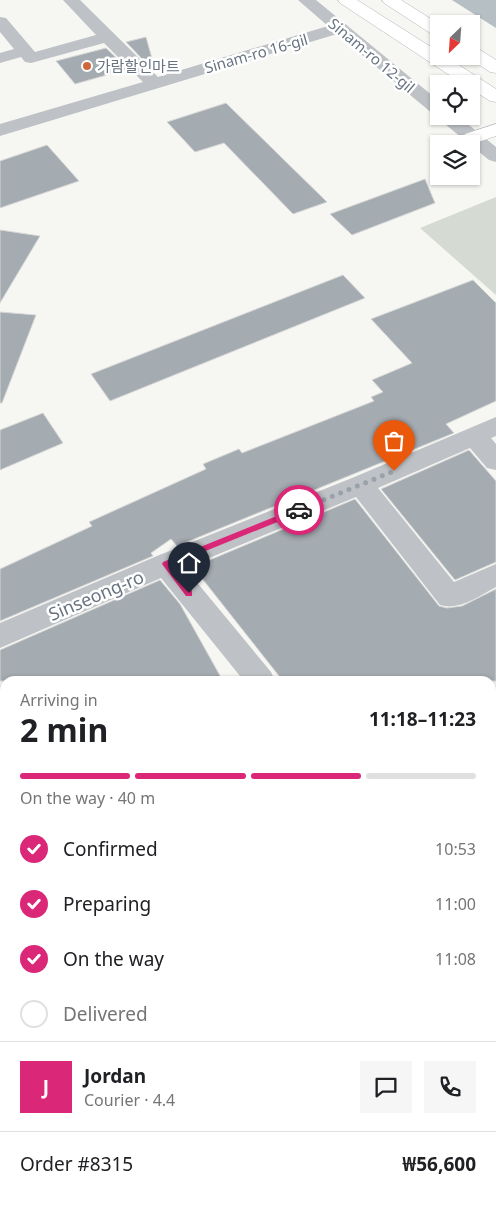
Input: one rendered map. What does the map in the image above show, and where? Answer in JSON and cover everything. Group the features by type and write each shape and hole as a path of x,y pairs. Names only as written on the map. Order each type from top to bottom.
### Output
{"main road":[{"path":"345,0 349,15 433,75"},
{"path":"345,0 496,97"},
{"path":"390,0 430,25"},
{"path":"480,58 496,68"},
{"path":"480,135 496,130"}],"street":[{"path":"71,0 154,83"},
{"name":"Sinam-ro 12-gil","path":"306,0 430,101"},
{"path":"1,24 31,58 107,37"},
{"name":"Sinam-ro 16-gil","path":"0,130 340,28"},
{"path":"0,58 25,51"},
{"name":"Sinam-ro 12-gil","path":"458,125 469,135"},
{"name":"Sinam-ro 12-gil","path":"480,144 496,156"},
{"path":"485,432 496,461"},
{"name":"Sinseong-ro","path":"0,636 166,564 361,485 485,432"},
{"path":"361,485 450,597 496,575"},
{"path":"166,564 257,676"}],"shaded area":[{"path":"452,0 496,0 496,28 480,18 480,15 476,15"},
{"path":"496,197 496,295 420,228"}],"building":[{"path":"146,37 153,62 147,64 126,42"},
{"name":"가람할인마트","path":"106,48 128,69 75,84 56,61"},
{"path":"226,103 327,202 293,214 224,143 195,152 167,122"},
{"path":"47,145 79,181 0,208 0,161"},
{"path":"425,179 435,203 352,235 330,214"},
{"path":"0,230 40,236 0,303"},
{"path":"343,275 365,298 110,401 91,374"},
{"path":"473,280 496,303 496,401 446,424 454,433 177,546 171,539 151,553 153,556 0,621 0,569 92,526 89,522 206,469 203,464 239,449 242,453 374,401 371,397 383,392 372,380 412,363 371,319"},
{"path":"0,312 36,315 2,403 0,403"},
{"path":"43,413 63,443 0,470 0,430"},
{"path":"469,450 496,481 496,562 455,580 381,489"},
{"path":"355,499 439,606 447,608 462,606 496,589 496,676 279,676 193,567"},
{"path":"160,580 180,604 220,676 0,676 0,650"}],"way so far":[{"path":"299,510 394,471"}],"place":[{"name":"가람할인마트","path":"87,66"}],"route":[{"path":"189,593 166,564 299,510"}]}
